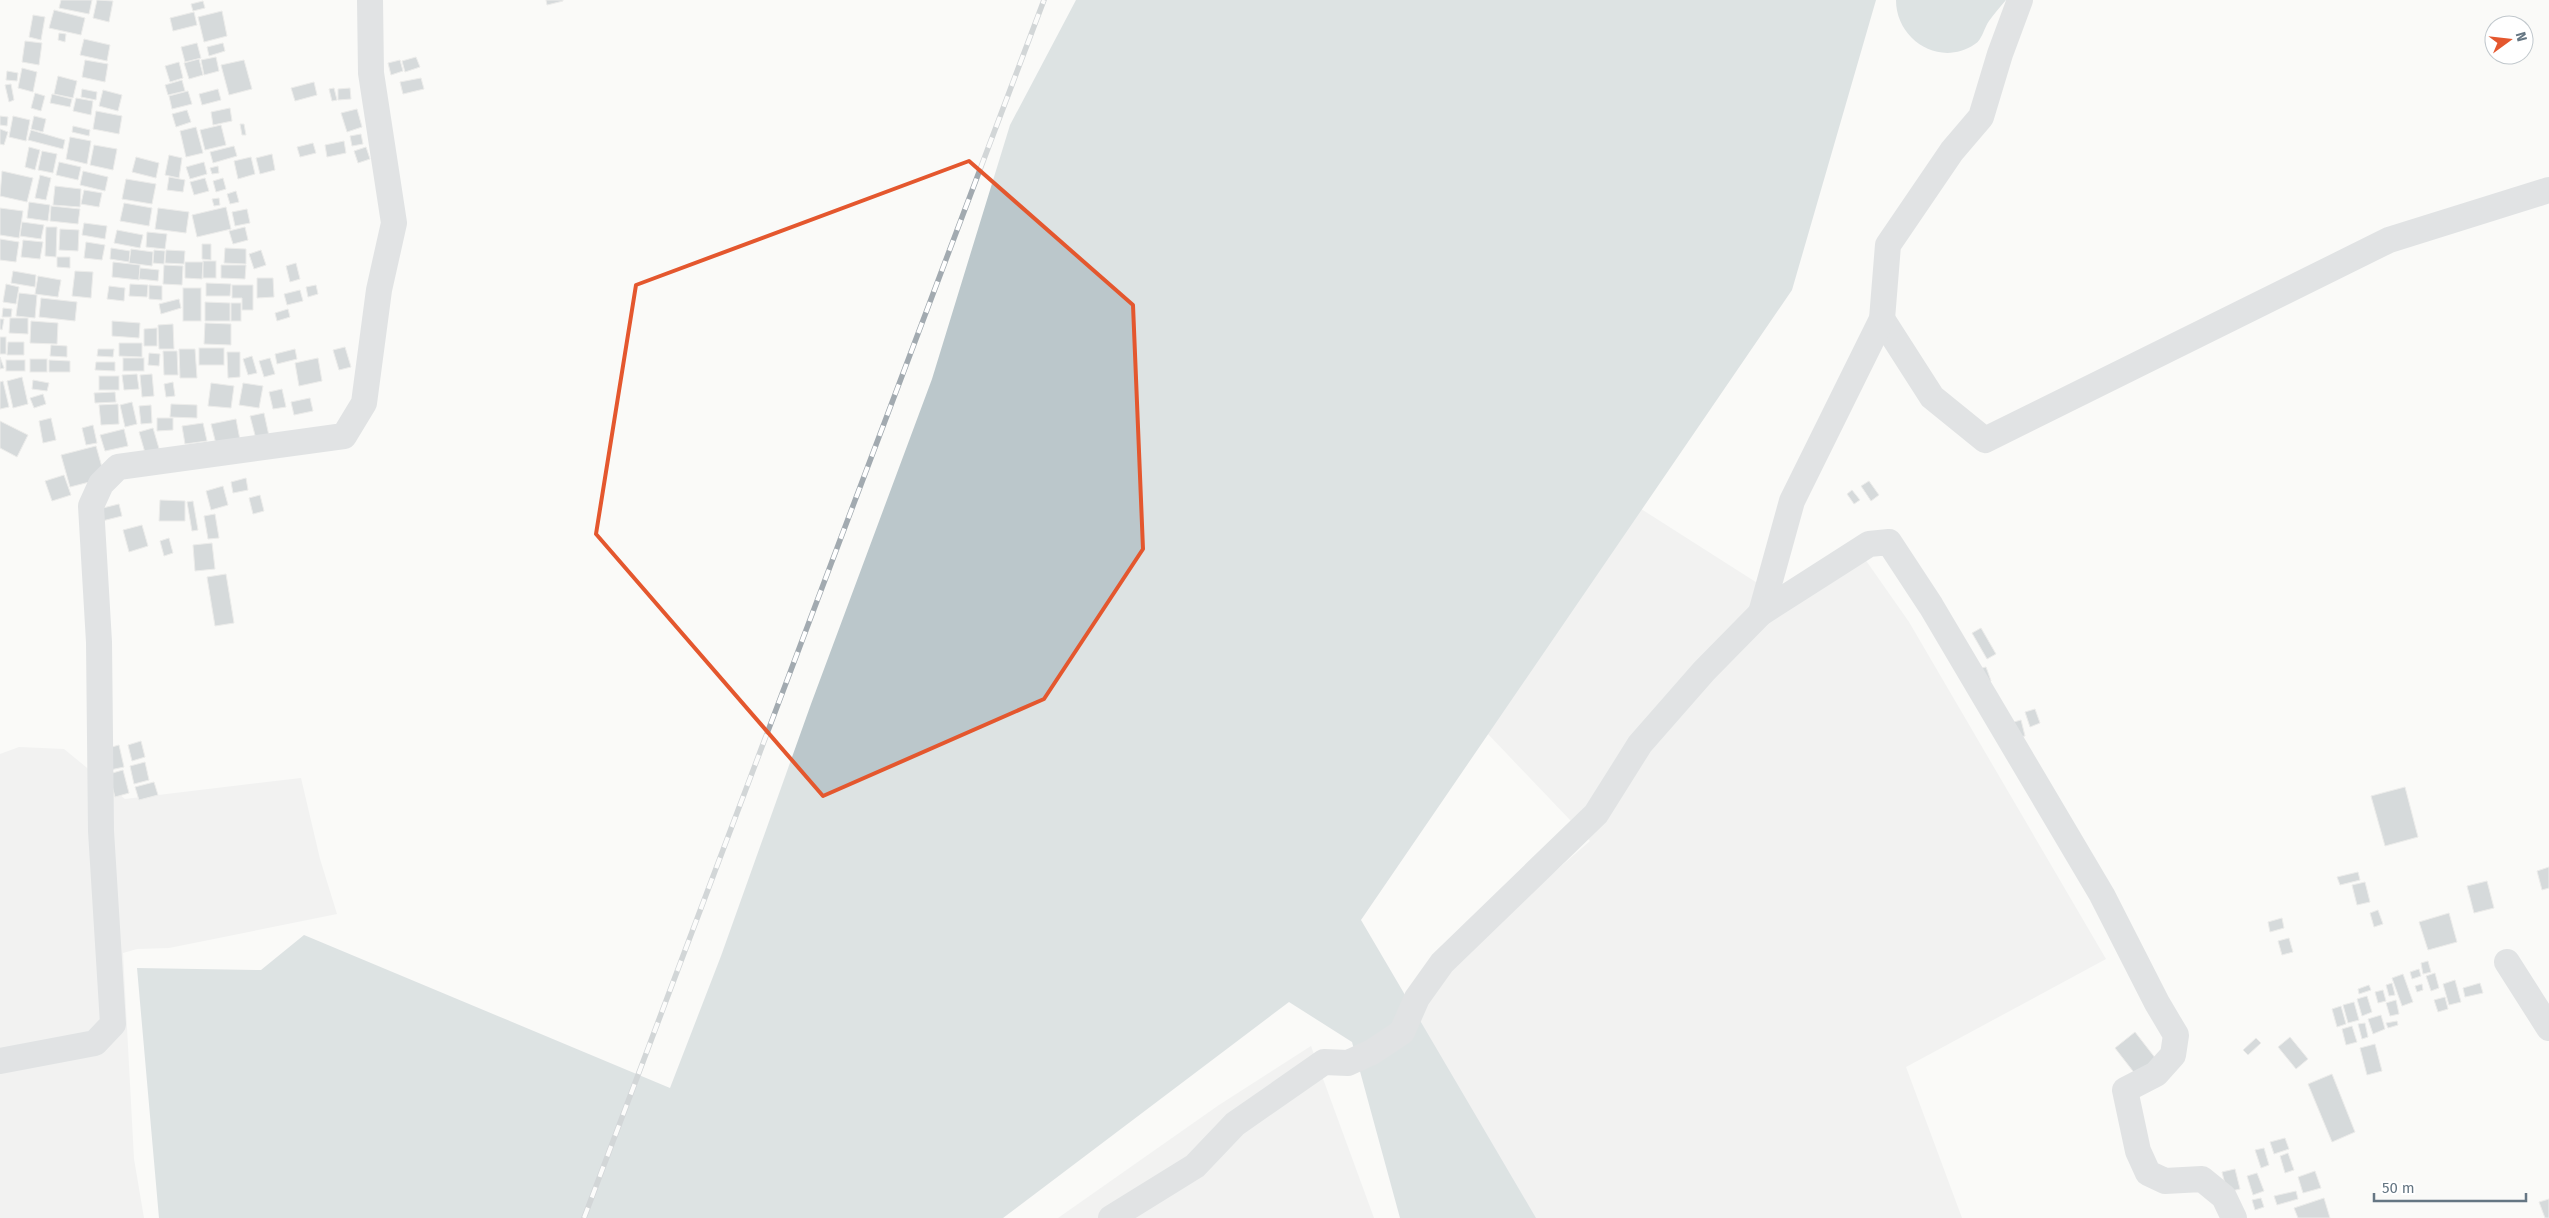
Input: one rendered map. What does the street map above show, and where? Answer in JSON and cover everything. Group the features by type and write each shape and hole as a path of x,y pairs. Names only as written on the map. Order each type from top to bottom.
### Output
{"street":[{"path":"0,1062 95,1043 113,1024 101,831 99,642 91,506 101,484 118,468 344,436 364,403 379,290 394,223 371,73 370,0"},
{"path":"1761,613 1792,502 1882,319 1888,245 1952,151 1981,117 2000,54 2020,0"},
{"path":"1882,319 1932,397 1985,440 2389,240 2549,190"},
{"path":"1111,1218 1195,1166 1235,1124 1324,1062 1348,1063 1372,1052 1402,1032 1417,998 1442,963 1596,814 1640,744 1704,671 1761,613 1869,544 1889,542 1931,606 2102,895 2157,1003 2176,1035 2173,1055 2156,1074 2125,1090 2138,1151 2148,1173 2164,1181 2202,1179 2224,1197 2234,1218"},
{"path":"2508,962 2549,1028"}],"highlighted area":[{"path":"969,161 1133,305 1143,549 1044,699 823,796 596,534 636,285"}],"shaded area":[{"path":"1076,0 1876,0 1792,290 1361,920 1536,1218 1400,1218 1352,1042 1289,1002 1003,1218 159,1218 137,968 261,970 304,935 670,1088 721,956 811,704 932,379 1010,125"},
{"path":"1896,0 2006,0 1989,21 1975,44 1962,51 1948,53 1922,46 1912,38 1903,27 1898,14"},
{"path":"1638,507 1773,593 1860,552 1909,622 2106,959 1906,1067 1962,1218 1532,1218 1397,1009 1590,841 1487,733"},
{"path":"19,747 64,749 125,799 301,778 320,859 337,914 169,948 137,949 123,953 134,1159 144,1218 0,1218 0,754"},
{"path":"1311,1046 1374,1218 1058,1218 1219,1105"}],"building":[{"path":"61,0 92,0 89,14 59,8"},
{"path":"97,0 113,1 109,22 93,18"},
{"path":"546,0 563,0 563,1 547,5"},
{"path":"203,1 205,8 193,11 191,4"},
{"path":"54,10 85,18 81,35 49,28"},
{"path":"222,11 227,36 204,42 198,17"},
{"path":"194,12 197,25 173,31 170,18"},
{"path":"33,15 45,17 41,40 29,37"},
{"path":"59,33 66,34 65,42 58,40"},
{"path":"84,39 110,45 107,61 80,55"},
{"path":"25,41 42,43 39,65 22,62"},
{"path":"197,43 201,58 185,62 181,47"},
{"path":"223,43 225,51 209,56 207,47"},
{"path":"216,57 219,71 204,75 201,60"},
{"path":"416,57 420,67 405,72 402,61"},
{"path":"199,59 203,75 189,79 184,63"},
{"path":"85,60 108,64 105,82 82,77"},
{"path":"244,60 252,89 229,95 221,65"},
{"path":"400,60 403,71 391,75 388,63"},
{"path":"179,62 183,78 170,82 165,66"},
{"path":"22,68 37,72 33,92 18,88"},
{"path":"7,71 18,73 17,81 6,80"},
{"path":"58,76 77,81 73,98 54,94"},
{"path":"421,78 424,89 403,94 400,82"},
{"path":"182,80 185,91 168,95 165,85"},
{"path":"314,82 317,95 295,101 291,88"},
{"path":"11,84 14,100 9,102 5,85"},
{"path":"334,88 337,100 332,101 329,89"},
{"path":"350,88 351,99 338,100 338,89"},
{"path":"82,89 97,92 96,100 81,97"},
{"path":"218,89 221,100 202,105 199,94"},
{"path":"103,90 122,95 118,111 99,106"},
{"path":"188,91 192,104 172,109 169,96"},
{"path":"35,93 45,96 41,111 31,108"},
{"path":"52,94 72,99 70,107 50,103"},
{"path":"76,98 93,101 91,115 73,111"},
{"path":"230,108 232,121 213,125 211,112"},
{"path":"357,109 362,127 347,132 341,113"},
{"path":"187,110 191,122 176,127 172,114"},
{"path":"96,111 122,116 119,134 93,129"},
{"path":"0,116 8,117 7,126 0,125"},
{"path":"13,116 30,120 26,141 9,137"},
{"path":"34,116 46,119 43,132 31,129"},
{"path":"240,124 244,124 246,135 242,135"},
{"path":"221,125 226,145 205,150 200,130"},
{"path":"73,126 90,130 89,136 72,132"},
{"path":"196,127 203,153 186,157 180,131"},
{"path":"0,129 8,132 4,145 0,144"},
{"path":"31,130 65,140 63,149 28,140"},
{"path":"361,134 363,144 352,146 350,136"},
{"path":"70,137 91,141 87,164 66,159"},
{"path":"344,141 346,153 327,157 325,145"},
{"path":"313,143 316,153 300,157 297,147"},
{"path":"94,145 117,149 113,170 90,165"},
{"path":"234,146 237,156 213,163 210,152"},
{"path":"29,147 40,150 35,170 25,167"},
{"path":"366,147 370,159 358,163 354,151"},
{"path":"42,151 57,154 53,173 38,170"},
{"path":"272,154 275,170 260,174 256,158"},
{"path":"169,155 182,158 179,178 165,175"},
{"path":"136,157 159,163 156,178 132,172"},
{"path":"251,157 255,174 238,179 234,161"},
{"path":"59,162 81,167 78,180 56,175"},
{"path":"204,162 207,174 190,179 186,167"},
{"path":"218,166 219,173 212,174 210,168"},
{"path":"2,171 33,178 27,202 0,196"},
{"path":"83,171 108,177 105,191 80,185"},
{"path":"40,175 51,178 46,200 35,198"},
{"path":"169,177 185,180 183,192 167,190"},
{"path":"205,178 209,191 194,195 190,182"},
{"path":"223,178 226,189 216,192 213,181"},
{"path":"126,179 156,184 152,204 122,199"},
{"path":"55,186 81,189 80,207 53,205"},
{"path":"84,190 102,193 99,207 81,204"},
{"path":"236,191 239,202 230,204 227,194"},
{"path":"219,198 220,205 214,206 212,199"},
{"path":"29,202 50,205 48,221 27,218"},
{"path":"124,203 152,208 149,226 120,221"},
{"path":"51,206 80,209 78,224 50,221"},
{"path":"226,207 231,229 197,237 192,215"},
{"path":"0,208 23,211 19,238 0,235"},
{"path":"158,208 189,212 186,233 155,229"},
{"path":"247,209 250,223 235,226 232,212"},
{"path":"22,222 44,225 41,239 20,236"},
{"path":"84,223 107,226 105,239 82,235"},
{"path":"46,227 57,227 56,257 45,256"},
{"path":"245,227 248,240 233,244 229,231"},
{"path":"60,229 79,230 78,251 59,250"},
{"path":"117,230 143,235 140,248 114,243"},
{"path":"147,232 167,234 165,249 146,247"},
{"path":"0,239 19,242 16,262 0,260"},
{"path":"23,240 43,242 40,259 21,257"},
{"path":"86,242 105,245 102,260 84,258"},
{"path":"202,244 211,244 211,260 202,259"},
{"path":"111,248 130,251 129,262 110,259"},
{"path":"225,248 246,249 246,264 224,263"},
{"path":"131,249 153,252 152,266 129,263"},
{"path":"154,250 165,251 164,264 153,263"},
{"path":"166,250 185,251 184,264 165,263"},
{"path":"261,250 266,265 254,269 249,254"},
{"path":"57,257 70,257 70,268 57,267"},
{"path":"203,261 216,261 216,278 203,278"},
{"path":"113,262 140,265 139,280 112,277"},
{"path":"185,262 203,262 202,279 185,278"},
{"path":"296,263 300,279 290,282 286,266"},
{"path":"164,265 183,266 182,285 163,284"},
{"path":"221,265 246,265 245,279 221,278"},
{"path":"140,268 159,270 158,281 139,279"},
{"path":"13,271 36,275 35,287 11,283"},
{"path":"75,271 93,272 91,298 72,296"},
{"path":"38,276 61,280 58,297 35,294"},
{"path":"257,278 273,278 274,297 257,298"},
{"path":"206,283 231,284 230,296 206,296"},
{"path":"6,284 19,287 16,304 3,302"},
{"path":"130,284 148,285 147,297 129,296"},
{"path":"149,285 162,286 162,300 149,299"},
{"path":"232,285 253,285 253,310 242,310 242,298 232,298"},
{"path":"316,285 318,294 308,297 306,287"},
{"path":"109,286 125,288 124,301 107,299"},
{"path":"183,288 201,288 201,321 183,321"},
{"path":"300,290 303,301 287,305 284,294"},
{"path":"19,293 37,295 35,318 16,316"},
{"path":"41,298 77,302 75,321 39,317"},
{"path":"179,299 181,308 161,314 159,304"},
{"path":"205,302 230,303 230,321 205,321"},
{"path":"231,303 241,303 241,321 231,321"},
{"path":"3,308 12,309 11,317 2,317"},
{"path":"288,309 290,317 277,321 275,313"},
{"path":"10,318 28,318 28,334 9,333"},
{"path":"0,319 4,319 2,330 0,329"},
{"path":"31,321 58,323 57,344 30,343"},
{"path":"112,321 140,323 139,338 112,336"},
{"path":"205,323 231,324 231,345 204,344"},
{"path":"173,324 174,349 159,349 158,325"},
{"path":"157,328 157,346 144,346 144,329"},
{"path":"0,337 6,337 6,354 0,354"},
{"path":"8,342 24,342 24,355 7,355"},
{"path":"119,343 142,343 142,357 119,356"},
{"path":"51,345 67,346 67,357 50,356"},
{"path":"345,347 351,367 339,370 333,350"},
{"path":"199,348 224,348 224,365 199,365"},
{"path":"98,349 114,349 113,357 97,356"},
{"path":"179,349 195,349 197,378 180,378"},
{"path":"295,349 297,359 277,364 275,354"},
{"path":"163,351 177,351 178,375 164,375"},
{"path":"227,352 240,352 240,377 228,378"},
{"path":"149,353 160,354 159,366 148,365"},
{"path":"252,356 257,373 248,375 243,359"},
{"path":"0,357 4,368 0,369"},
{"path":"123,358 144,358 144,371 123,371"},
{"path":"270,358 275,374 264,377 259,361"},
{"path":"318,358 322,381 299,386 295,363"},
{"path":"30,359 47,359 47,372 30,372"},
{"path":"6,360 25,360 25,371 6,371"},
{"path":"49,360 70,361 70,372 49,372"},
{"path":"96,362 115,362 115,371 95,370"},
{"path":"137,374 139,389 124,390 122,375"},
{"path":"152,374 154,396 142,397 140,375"},
{"path":"99,376 119,376 119,390 99,390"},
{"path":"22,377 28,404 13,408 7,381"},
{"path":"33,380 49,383 47,391 32,389"},
{"path":"3,381 9,407 0,409 0,382"},
{"path":"173,382 175,396 166,397 164,384"},
{"path":"211,383 234,386 231,408 208,406"},
{"path":"243,383 263,386 259,408 239,405"},
{"path":"282,389 286,407 273,409 269,392"},
{"path":"115,392 116,402 95,403 94,393"},
{"path":"43,394 46,404 34,408 30,398"},
{"path":"310,398 313,411 294,415 291,402"},
{"path":"132,402 137,424 125,427 120,405"},
{"path":"118,404 119,424 101,425 99,405"},
{"path":"171,404 197,405 197,418 170,417"},
{"path":"151,405 152,423 141,424 139,406"},
{"path":"264,413 269,436 256,439 250,416"},
{"path":"51,418 56,440 43,443 39,421"},
{"path":"157,418 173,418 173,430 157,431"},
{"path":"236,419 240,440 216,444 211,424"},
{"path":"0,421 28,435 17,457 0,448"},
{"path":"203,423 207,441 185,444 182,426"},
{"path":"93,425 97,443 86,445 82,428"},
{"path":"153,428 160,452 146,456 139,432"},
{"path":"124,429 128,446 105,451 100,435"},
{"path":"96,446 105,478 70,487 61,455"},
{"path":"64,475 71,495 52,501 45,481"},
{"path":"246,478 248,490 233,493 231,482"},
{"path":"1869,481 1879,495 1871,501 1861,486"},
{"path":"223,486 228,505 211,510 206,491"},
{"path":"1852,490 1860,500 1854,504 1847,494"},
{"path":"260,495 264,511 253,514 249,498"},
{"path":"160,500 185,501 185,521 159,521"},
{"path":"193,501 198,530 192,531 187,502"},
{"path":"119,504 122,516 102,521 99,509"},
{"path":"215,514 219,538 208,539 204,516"},
{"path":"142,525 148,546 129,552 123,530"},
{"path":"169,538 173,553 164,556 160,541"},
{"path":"212,543 215,569 195,571 193,545"},
{"path":"226,574 234,623 215,626 207,577"},
{"path":"1981,628 1996,654 1987,659 1972,633"},
{"path":"1986,667 1991,681 1983,683 1978,669"},
{"path":"2035,709 2040,723 2030,727 2025,712"},
{"path":"2021,720 2025,736 2019,737 2014,722"},
{"path":"141,741 145,757 132,761 128,745"},
{"path":"119,745 124,767 110,770 105,749"},
{"path":"145,762 149,780 134,784 130,766"},
{"path":"123,770 129,793 115,797 109,774"},
{"path":"154,782 158,795 139,800 135,787"},
{"path":"2405,787 2418,837 2385,846 2371,796"},
{"path":"2549,867 2549,888 2542,890 2537,871"},
{"path":"2358,872 2360,880 2340,885 2337,877"},
{"path":"2487,881 2494,908 2474,913 2467,886"},
{"path":"2365,882 2370,902 2357,905 2352,885"},
{"path":"2378,910 2383,924 2374,927 2370,913"},
{"path":"2449,913 2457,942 2428,950 2419,922"},
{"path":"2282,918 2284,928 2270,932 2268,922"},
{"path":"2289,938 2293,952 2282,955 2278,941"},
{"path":"2428,961 2431,972 2423,974 2421,963"},
{"path":"2419,969 2421,976 2412,979 2410,972"},
{"path":"2435,973 2439,988 2431,991 2426,976"},
{"path":"2403,974 2413,1002 2402,1006 2392,978"},
{"path":"2455,980 2461,1002 2449,1005 2443,984"},
{"path":"2392,983 2395,995 2389,996 2386,985"},
{"path":"2480,983 2483,993 2465,997 2463,988"},
{"path":"2422,984 2423,990 2417,992 2415,986"},
{"path":"2369,985 2371,990 2359,994 2358,989"},
{"path":"2383,990 2386,1001 2378,1003 2375,992"},
{"path":"2367,996 2372,1012 2362,1016 2357,999"},
{"path":"2445,997 2448,1009 2438,1012 2434,1000"},
{"path":"2396,1000 2399,1014 2390,1016 2386,1003"},
{"path":"2354,1002 2359,1020 2348,1023 2343,1005"},
{"path":"2341,1006 2346,1024 2337,1027 2332,1009"},
{"path":"2381,1015 2385,1029 2373,1034 2368,1019"},
{"path":"2397,1021 2398,1025 2388,1028 2386,1023"},
{"path":"2365,1023 2368,1037 2362,1039 2358,1024"},
{"path":"2352,1026 2357,1042 2346,1045 2342,1029"},
{"path":"2135,1032 2156,1059 2136,1075 2115,1048"},
{"path":"2290,1037 2308,1059 2296,1069 2278,1047"},
{"path":"2256,1038 2261,1043 2248,1055 2243,1050"},
{"path":"2375,1044 2382,1071 2367,1075 2360,1048"},
{"path":"2332,1074 2355,1132 2332,1142 2308,1084"},
{"path":"2285,1138 2289,1149 2274,1154 2270,1142"},
{"path":"2264,1148 2269,1165 2261,1168 2255,1150"},
{"path":"2288,1153 2294,1170 2285,1173 2280,1156"},
{"path":"2235,1169 2240,1189 2227,1192 2222,1172"},
{"path":"2315,1171 2321,1188 2303,1193 2298,1177"},
{"path":"2257,1173 2264,1191 2253,1195 2247,1176"},
{"path":"2296,1191 2298,1199 2277,1205 2274,1196"},
{"path":"2261,1198 2264,1207 2255,1210 2252,1200"},
{"path":"2324,1198 2330,1218 2298,1218 2294,1208"},
{"path":"2549,1199 2549,1218 2545,1218 2539,1202"}],"railway":[{"path":"584,1218 1044,0"}]}
